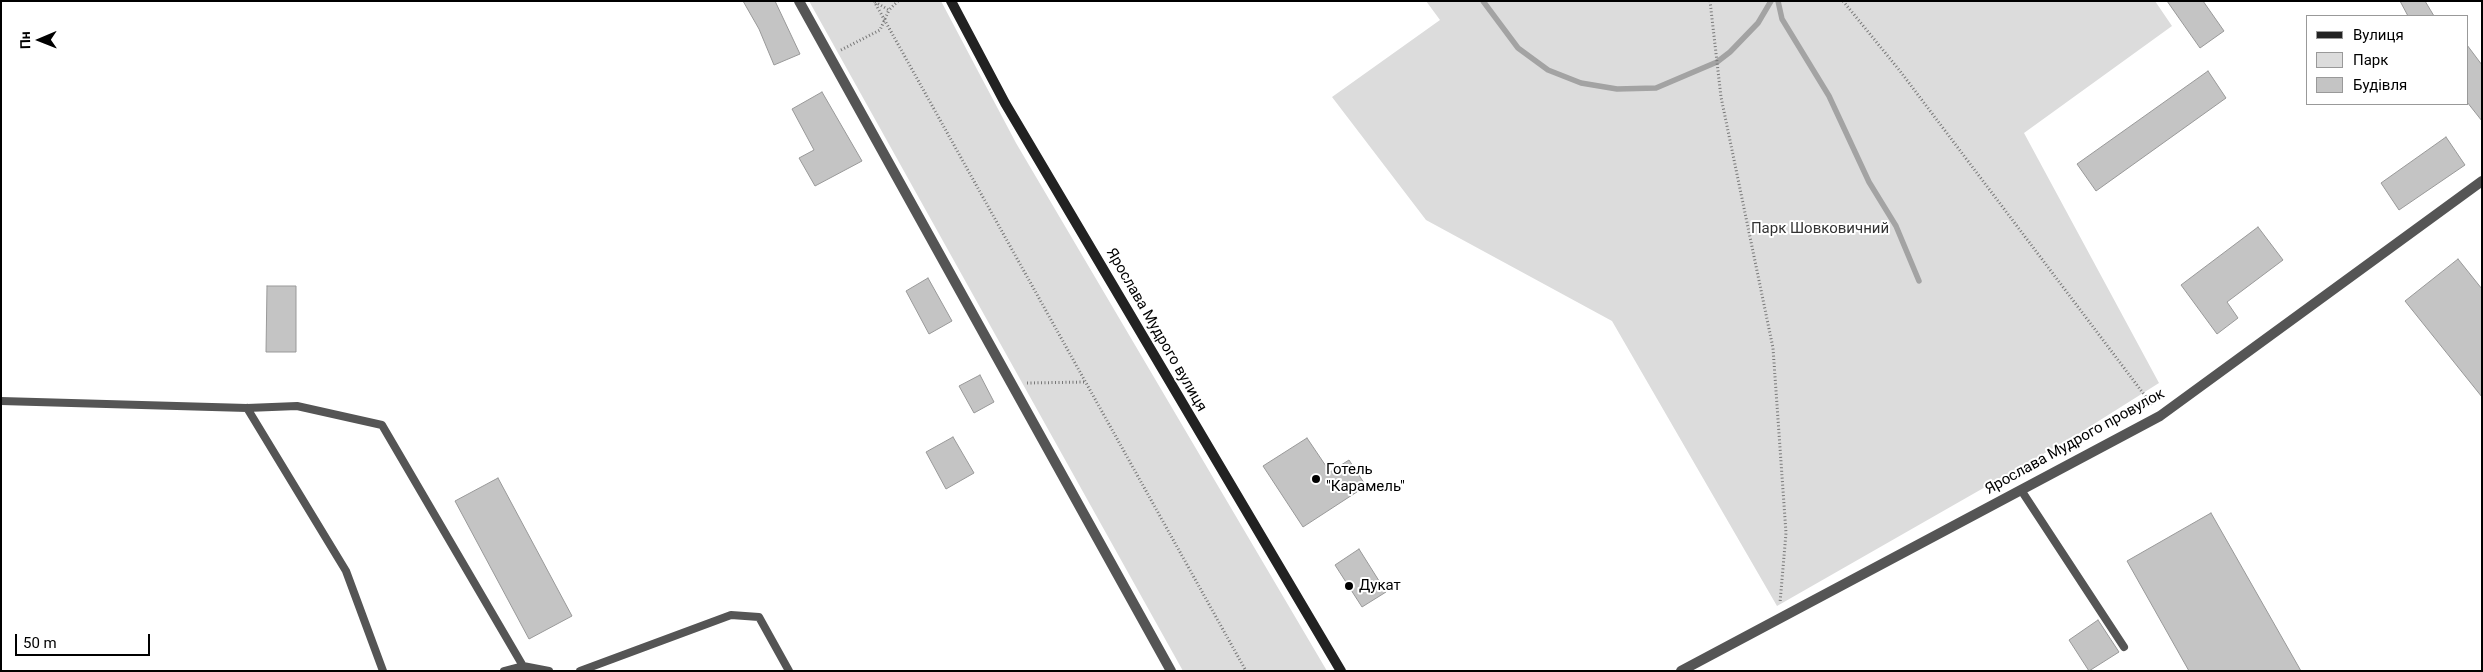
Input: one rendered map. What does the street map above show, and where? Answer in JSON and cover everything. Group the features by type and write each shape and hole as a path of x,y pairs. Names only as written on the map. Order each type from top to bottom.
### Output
{"street":[{"path":"799,1 1171,671"},
{"name":"Ярослава Мудрого вулиця","path":"951,1 1005,103 1341,671"},
{"name":"Ярослава Мудрого провулок","path":"1681,671 2160,416 2482,181"}],"lane":[{"path":"1,401 246,408 297,406 382,425 523,666"},
{"path":"246,408 346,570 383,671"},
{"path":"2021,490 2124,647"},
{"path":"580,671 731,615 759,617 789,671"},
{"path":"504,671 523,666 549,671"}],"path":[{"path":"874,1 889,10"},
{"path":"874,1 1246,671"},
{"path":"829,56 880,30 886,21 889,10 898,1"},
{"path":"1710,1 1720,97 1773,348 1786,533 1779,619"},
{"path":"1843,1 1900,72 2160,416"},
{"path":"1012,384 1086,382"}],"green space":[{"path":"809,1 941,1 1016,143 1327,671 1183,671"},
{"name":"Парк Шовковичний","path":"1426,1 2155,1 2172,26 2024,133 2159,383 2078,434 1777,606 1612,321 1426,220 1332,97 1440,20"}],"building":[{"path":"743,1 775,1 800,54 774,65 759,29"},
{"path":"2167,1 2203,1 2224,31 2200,48"},
{"path":"2400,1 2425,1 2433,15 2407,15"},
{"path":"2468,46 2482,65 2482,121 2468,103"},
{"path":"2208,71 2226,98 2096,191 2077,164"},
{"path":"822,92 862,161 815,186 799,158 814,150 792,109"},
{"path":"2446,137 2465,165 2399,210 2381,183"},
{"path":"2258,227 2283,260 2227,302 2238,318 2217,334 2181,285"},
{"path":"2458,259 2482,289 2482,397 2405,301"},
{"path":"928,278 952,321 929,334 906,291"},
{"path":"267,286 296,286 296,352 266,352"},
{"path":"980,375 994,402 974,413 959,386"},
{"path":"953,437 974,473 946,489 926,452"},
{"name":"Готель \"Карамель\"","path":"1307,438 1330,472 1349,460 1366,486 1303,527 1263,466"},
{"path":"498,478 572,616 529,639 455,501"},
{"path":"2211,513 2301,671 2189,671 2127,561"},
{"path":"1359,549 1386,592 1362,607 1335,565"},
{"path":"2098,620 2119,652 2089,671 2069,640"}],"waterway":[{"path":"1483,1 1518,48 1548,70 1581,83 1617,89 1656,88 1717,62 1730,52 1758,23 1771,1"},
{"path":"1778,1 1782,19 1829,96 1869,182 1896,226 1919,281"}],"place":[{"name":"Готель \"Карамель\"","path":"1316,479"},
{"name":"Дукат","path":"1349,586"}]}
